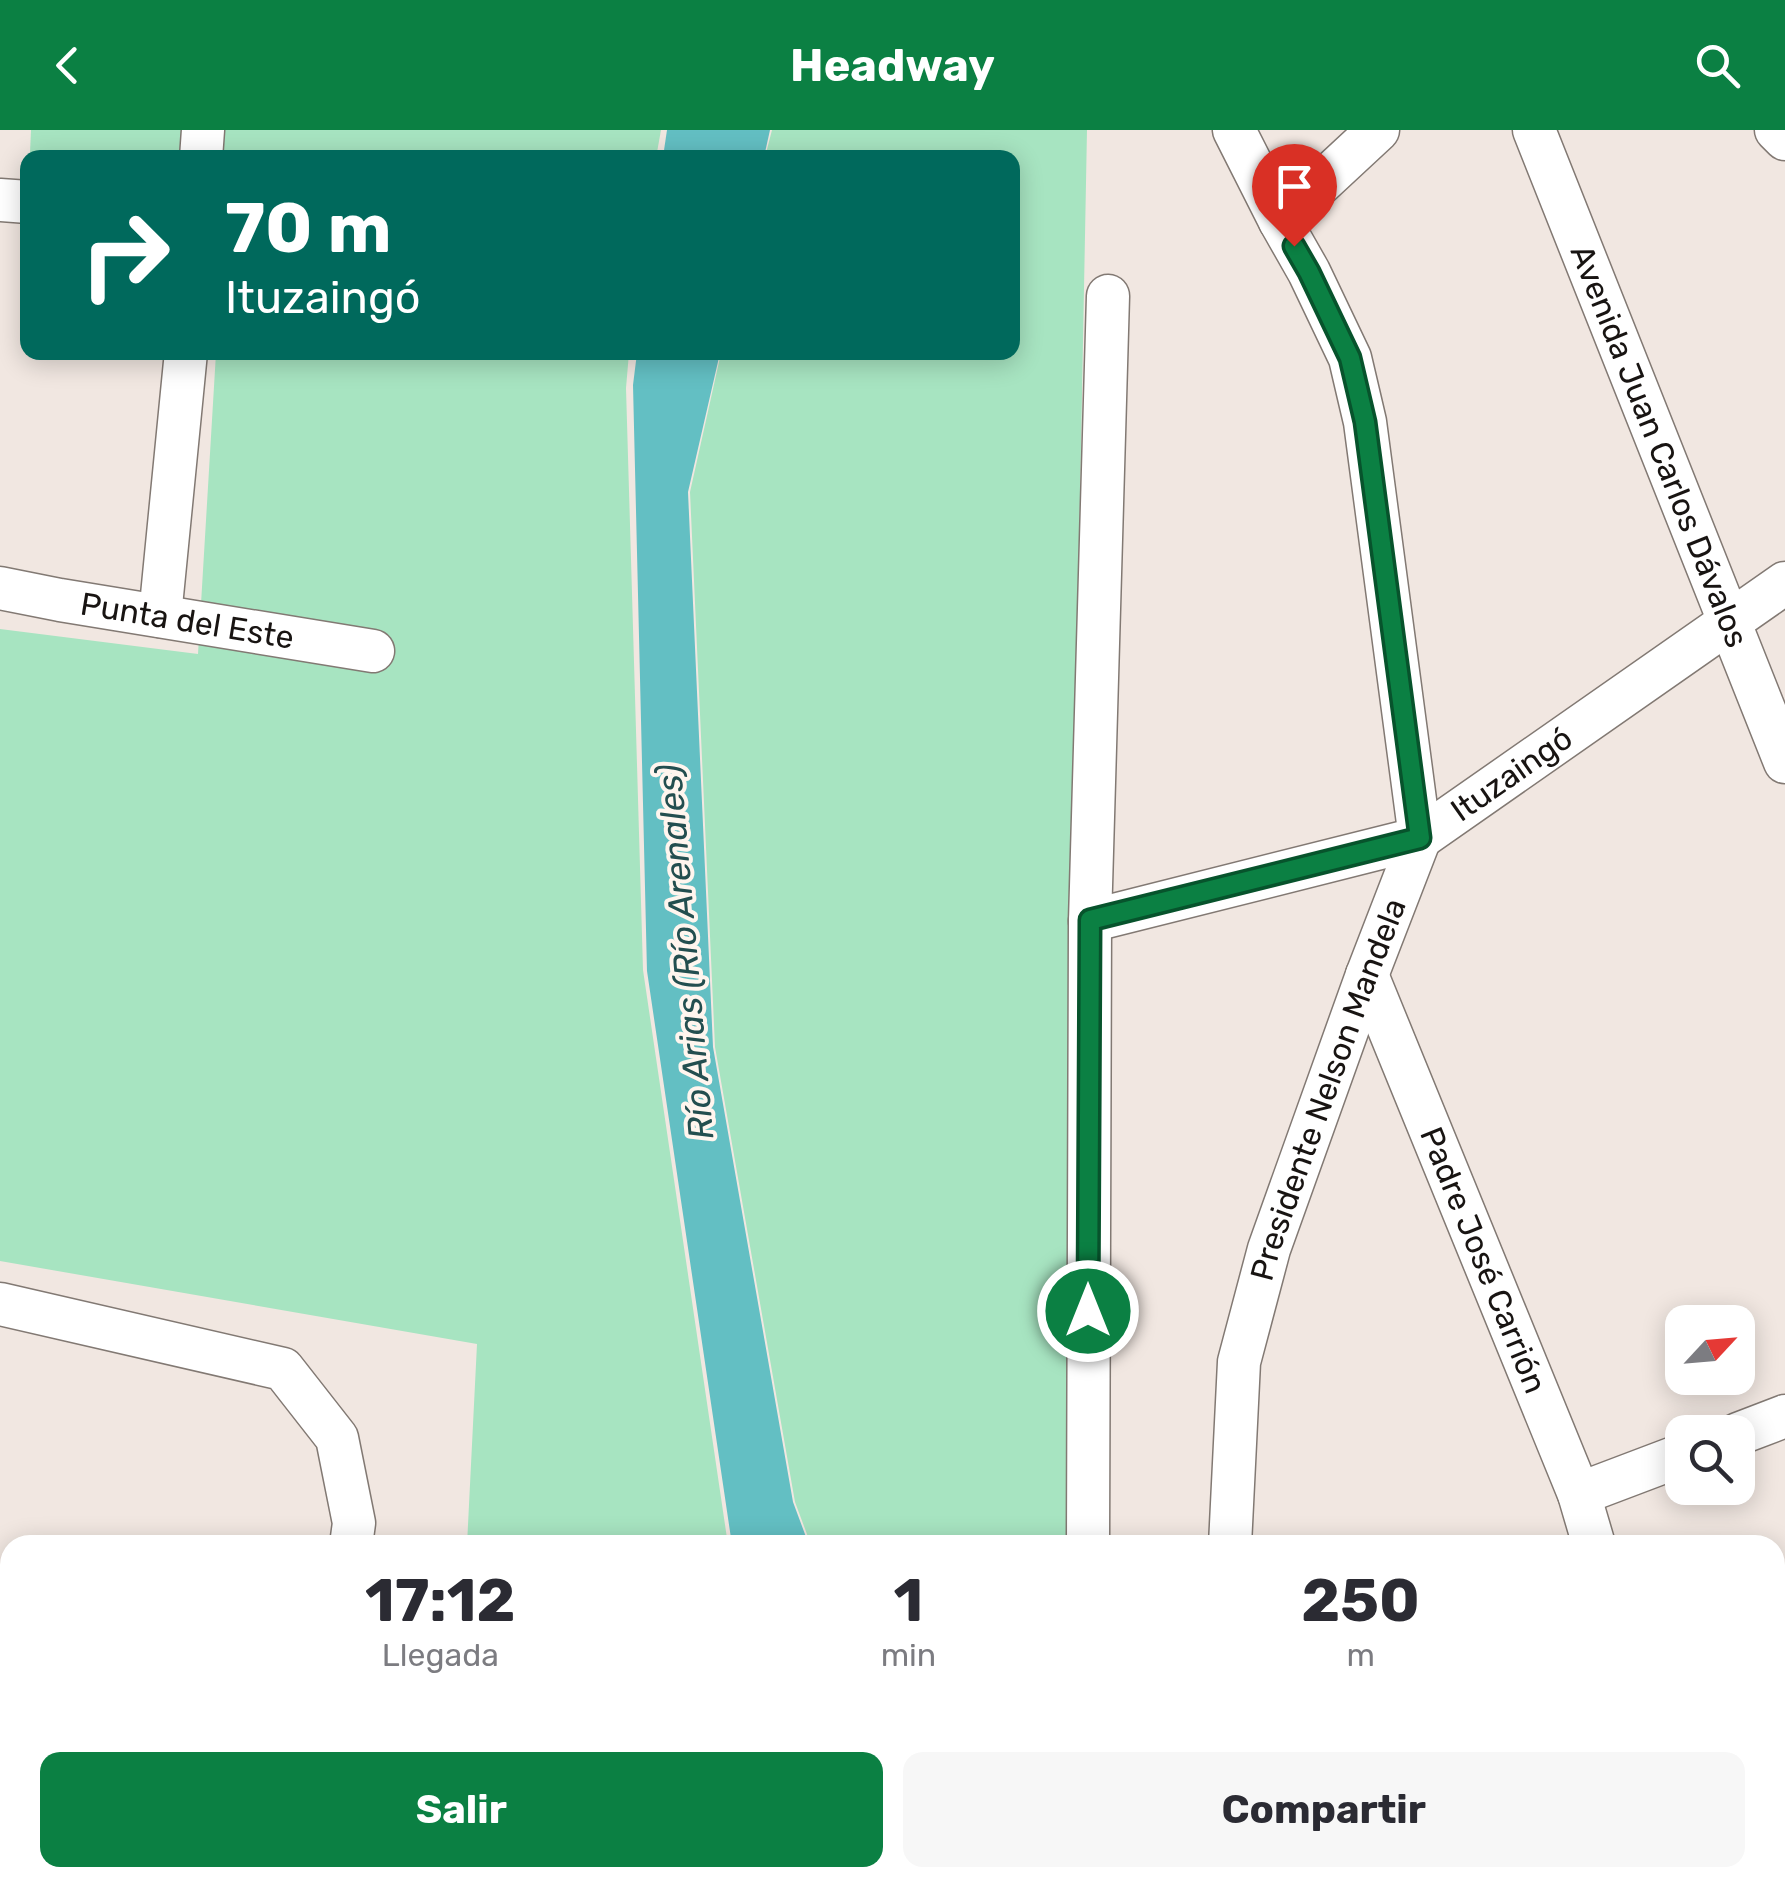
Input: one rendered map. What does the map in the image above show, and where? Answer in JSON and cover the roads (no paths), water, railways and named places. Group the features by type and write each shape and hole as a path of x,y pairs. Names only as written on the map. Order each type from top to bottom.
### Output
{"street":[{"name":"Presidente Nelson Mandela","path":"1230,1535 1239,1362 1269,1249 1420,838 1365,422 1350,358 1234,130"},
{"path":"1280,221 1378,130"},
{"name":"Avenida Juan Carlos Dávalos","path":"1534,130 1785,762"},
{"path":"1776,130 1785,138"},
{"path":"1088,1535 1090,920 1108,296"},
{"path":"160,616 185,360"},
{"name":"Ituzaingó","path":"1090,920 1420,838 1785,583"},
{"name":"Punta del Este","path":"0,588 373,651"},
{"name":"Padre José Carrión","path":"1367,975 1579,1494 1591,1535"},
{"path":"0,1304 282,1369 337,1438 354,1523 352,1535"},
{"path":"1755,1427 1785,1416"},
{"path":"1579,1494 1665,1461"}],"water":[{"path":"667,130 770,130 766,150 664,150"},
{"name":"Río Arias (Río Arenales)","path":"636,360 718,360 688,492 713,1047 793,1502 805,1535 731,1535 647,971 633,385"}]}
